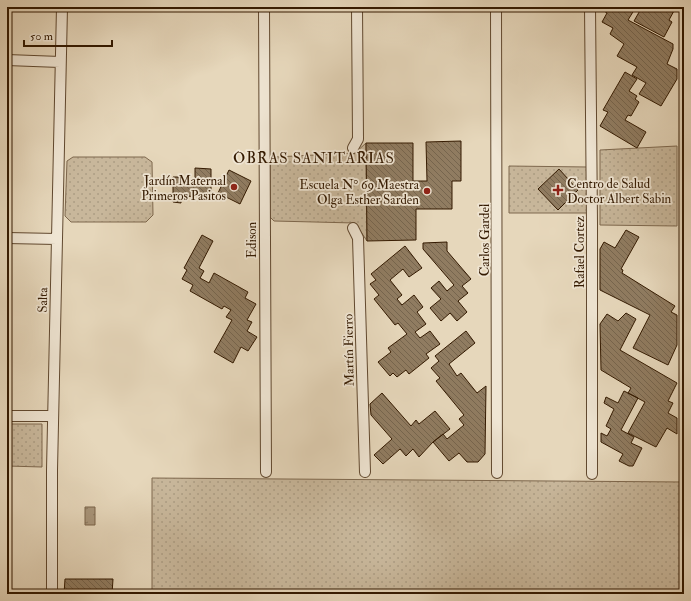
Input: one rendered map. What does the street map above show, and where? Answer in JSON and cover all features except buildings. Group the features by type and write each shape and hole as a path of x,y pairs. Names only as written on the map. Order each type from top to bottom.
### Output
{"street":[{"name":"Salta","path":"52,594 53,416 62,7"},
{"name":"Edison","path":"264,7 266,472"},
{"path":"353,148 358,139 357,7"},
{"name":"Carlos Gardel","path":"496,7 497,473"},
{"name":"Rafael Cortez","path":"590,7 592,474"},
{"path":"7,60 60,62"},
{"name":"Martín Fierro","path":"353,228 358,238 365,472"},
{"path":"7,238 57,239"},
{"path":"7,416 53,416"}],"shaded area":[{"path":"366,143 367,241 355,223 274,221 270,217 270,163 275,157 355,153"},
{"path":"677,146 677,226 600,225 600,150"},
{"path":"73,157 145,157 152,162 153,215 146,222 71,222 65,216 67,161"},
{"path":"509,166 588,167 588,213 509,213"},
{"path":"7,424 42,424 42,467 7,466"},
{"path":"152,478 684,482 684,594 152,594"}],"water":[{"path":"85,507 95,507 95,525 85,525"}],"place":[{"name":"Jardín Maternal Primeros Pasitos","path":"234,187"},
{"name":"Centro de Salud Doctor Albert Sabin","path":"558,190"},
{"name":"Escuela N° 69 Maestra Olga Esther Sarden","path":"427,191"}],"district":[{"name":"OBRAS SANITARIAS","path":"314,158"}]}
